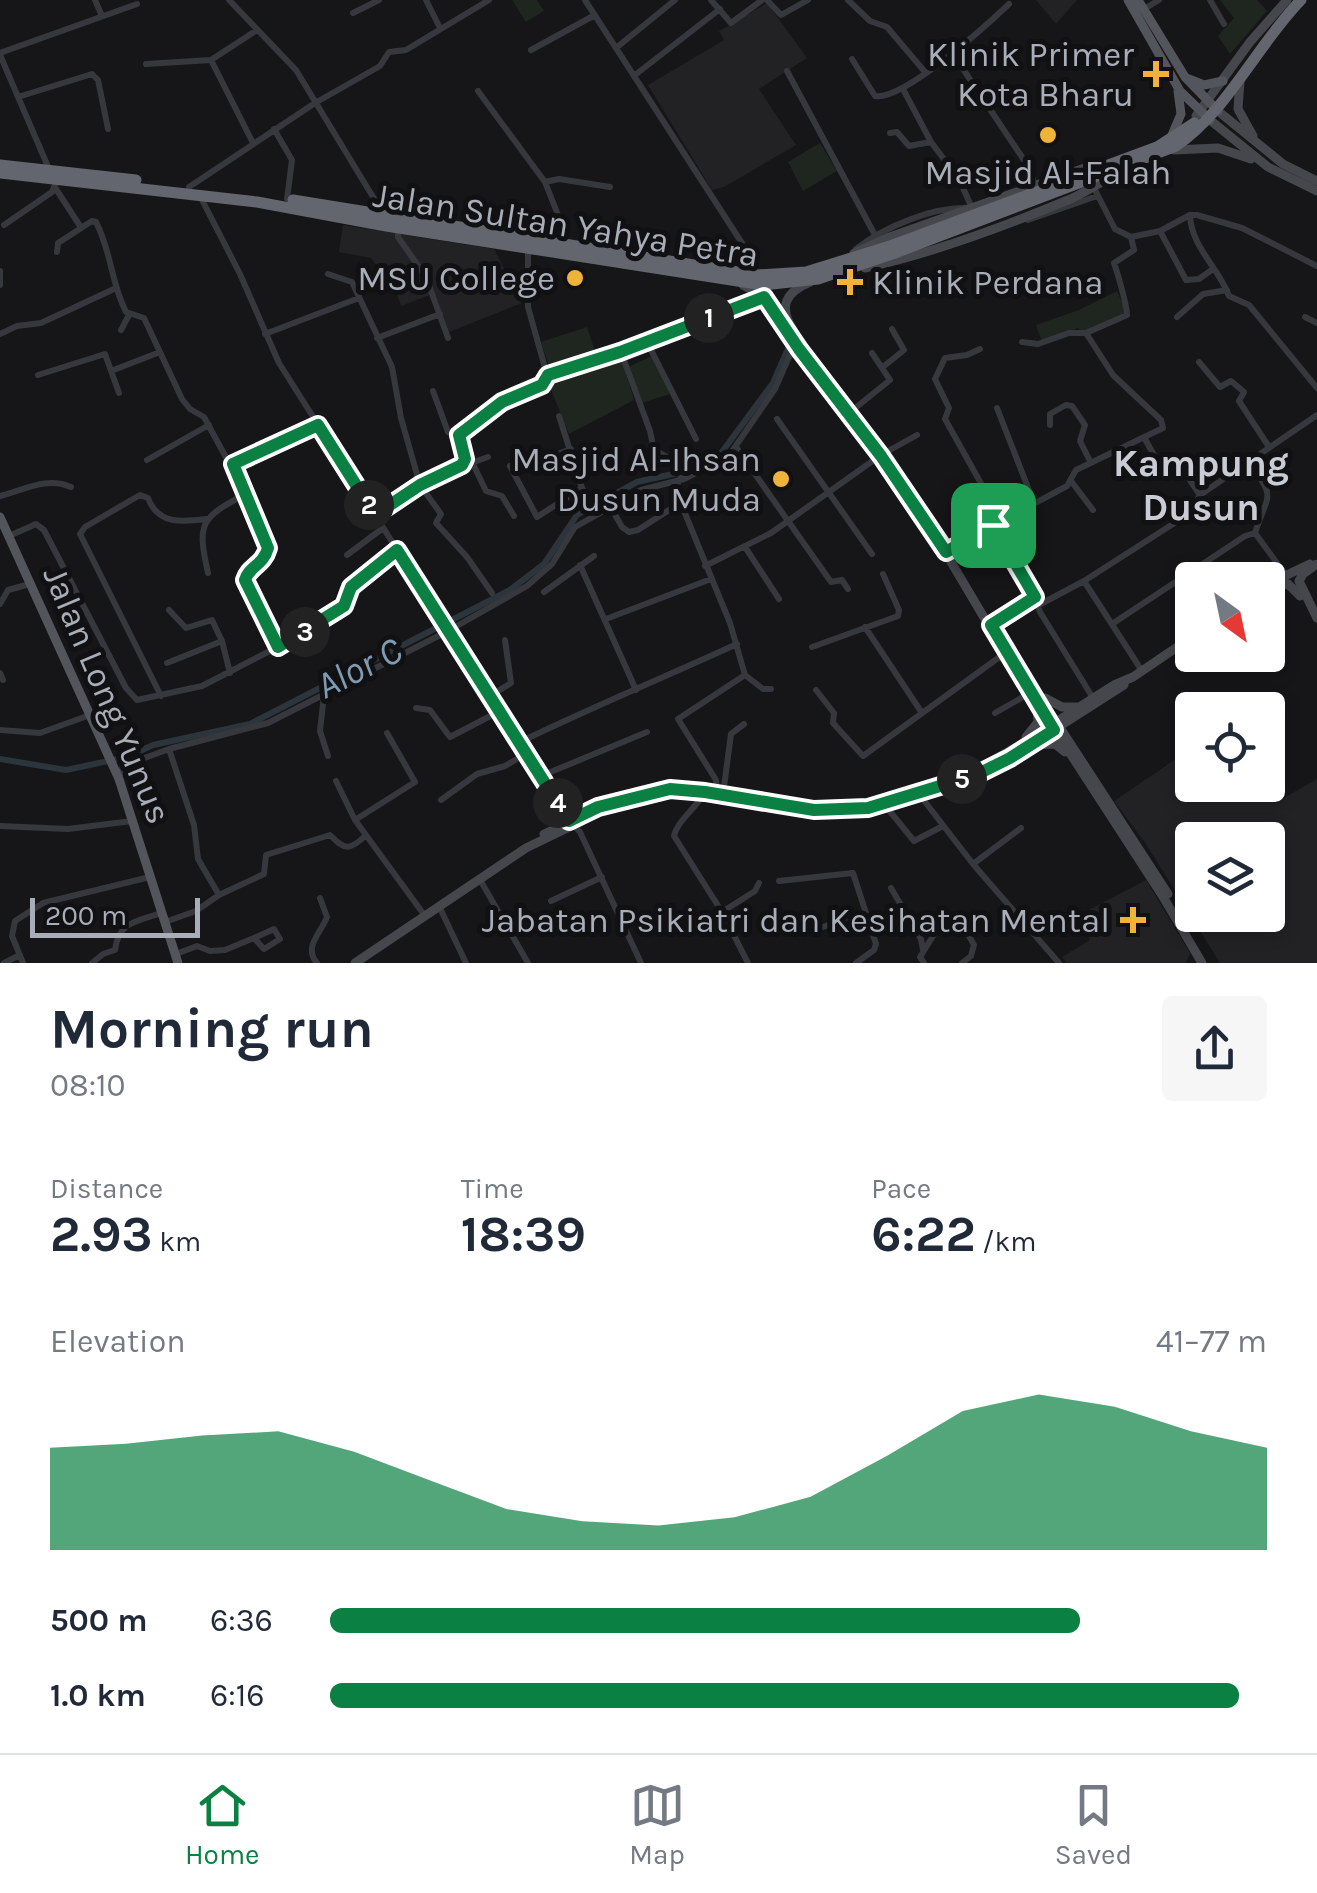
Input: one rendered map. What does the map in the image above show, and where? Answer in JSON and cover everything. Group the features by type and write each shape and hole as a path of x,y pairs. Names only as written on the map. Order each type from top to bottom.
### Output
{"highway":[{"path":"821,278 1157,147 1176,136 1201,115 1289,0"},
{"path":"840,260 894,249 1176,146 1207,120 1268,35 1303,0"},
{"name":"Jalan Sultan Yahya Petra","path":"0,165 54,179"},
{"name":"Jalan Sultan Yahya Petra","path":"0,173 287,199 528,246 771,286 821,278"},
{"name":"Jalan Sultan Yahya Petra","path":"195,191 756,275 790,275 840,260"},
{"path":"354,210 372,206 373,197"}],"main road":[{"path":"1128,0 1175,84 1200,112 1263,164"},
{"name":"Jalan Sultan Yahya Petra","path":"840,260 887,238 1172,135 1200,112 1250,42 1289,0"},
{"name":"Jalan Sultan Yahya Petra","path":"821,278 899,260 1082,192 1095,191 1172,151 1218,111 1303,0"},
{"path":"1141,5 1180,71 1207,102 1262,148 1317,181"},
{"path":"1180,71 1198,84 1222,81"},
{"path":"1241,78 1238,109 1262,148"},
{"path":"1172,135 1182,110 1175,84"},
{"path":"1172,151 1218,148 1263,164 1317,191"},
{"path":"1064,174 1090,174 1092,182 1082,192"},
{"path":"821,278 789,294 784,313 827,383"},
{"path":"729,280 764,297 849,412 946,552 1034,694 1038,722 1017,746"},
{"name":"Jalan Long Yunus","path":"0,517 119,779 176,960"},
{"path":"1317,563 1285,574 1301,590 1317,618"},
{"path":"1301,590 1301,576 1317,563"},
{"path":"1285,585 1292,585 1309,605"},
{"path":"991,625 1005,653 1056,725 1206,962"},
{"path":"940,786 1056,725 1175,649"},
{"path":"1034,694 1062,707 1092,702"},
{"path":"1078,759 1074,728 1092,702"},
{"path":"361,961 526,848 625,800 660,790 705,792 831,811 884,804 994,767 1080,706"},
{"path":"1030,745 1055,744 1078,759 1149,862 1206,962"},
{"path":"1192,945 1193,963"}],"street":[{"path":"95,0 102,16"},
{"path":"229,0 296,70 425,275 448,338"},
{"path":"353,13 380,0"},
{"path":"426,0 440,28"},
{"path":"489,0 406,50 388,52 382,64 253,143 195,191 240,274 265,334 318,425 572,823 602,877 641,963"},
{"path":"585,0 749,254 756,275"},
{"path":"616,48 676,0"},
{"path":"712,0 731,23 765,0 780,16 808,0"},
{"path":"848,0 870,21 887,27 926,72"},
{"path":"855,7 864,0"},
{"path":"1141,5 1159,0"},
{"path":"1210,0 1224,24"},
{"path":"80,226 54,179 0,54 136,4"},
{"path":"852,59 878,97 903,89 953,54 1010,4"},
{"path":"635,75 720,10"},
{"path":"530,50 595,15"},
{"path":"146,64 210,60 257,30"},
{"path":"953,54 1024,160 1035,184"},
{"path":"210,60 253,143"},
{"path":"786,72 876,236"},
{"path":"18,97 92,74 98,80 108,130"},
{"path":"840,260 876,236 944,210 972,208 903,89"},
{"path":"478,91 545,182 560,217 558,243"},
{"path":"274,129 292,160 287,199"},
{"path":"890,133 897,132 909,146 931,142"},
{"path":"545,182 560,178 610,187"},
{"path":"4,226 54,179"},
{"path":"1003,224 1054,213 1095,191 1115,229 1131,237 1160,231 1190,215 1234,225 1317,266"},
{"path":"1190,215 1190,225 1232,299 1249,305 1317,388"},
{"path":"57,252 57,244 80,226 96,222 109,252 114,288 128,315"},
{"path":"1160,231 1186,280 1199,279 1213,269"},
{"path":"1022,342 1038,344 1069,333 1086,333 1128,313 1114,263 1134,250 1131,237"},
{"path":"528,246 528,307 548,375"},
{"path":"0,271 0,285"},
{"path":"328,274 350,279 392,368 420,485 440,510 438,527 467,557 492,592"},
{"path":"744,285 749,295 747,302"},
{"path":"0,334 17,326 41,323 114,288"},
{"path":"1178,317 1202,294 1227,290"},
{"path":"459,435 502,402 542,385 548,375 764,297"},
{"path":"265,334 360,298"},
{"path":"377,338 440,314"},
{"path":"121,330 128,315"},
{"path":"128,315 143,317 182,398 190,409 200,412 227,461 233,464 268,548 264,560 246,574 245,580 278,647"},
{"path":"1305,318 1317,322"},
{"path":"882,366 904,350 892,329"},
{"path":"946,552 1071,480 1076,470 1162,430 1163,422 1113,375 1086,333"},
{"path":"647,342 696,439"},
{"path":"119,779 127,763 252,729 324,694 445,626 502,602 544,572 569,534 595,512 641,490 721,462 736,447 775,389 790,357 799,349"},
{"path":"980,349 945,358 936,381 949,408 944,419 1002,521"},
{"path":"111,371 160,352"},
{"path":"620,352 654,450 674,459 679,467 680,478 674,488 737,644 745,675 762,689 771,689"},
{"path":"849,412 890,380 872,353"},
{"path":"38,375 105,354 119,393"},
{"path":"1198,362 1220,388 1236,382 1244,392 1239,401 1269,447"},
{"path":"433,391 448,432 459,435"},
{"path":"1050,425 1048,415 1066,405 1072,406 1086,426 1080,441 1091,464"},
{"path":"997,408 1034,503"},
{"path":"991,625 1084,581 1186,515 1200,494 1317,414"},
{"path":"559,416 582,488 595,512"},
{"path":"777,419 872,554"},
{"path":"147,460 209,425"},
{"path":"233,464 318,425"},
{"path":"459,435 468,463 486,491 502,496 514,516"},
{"path":"705,566 788,522 917,435"},
{"path":"1145,439 1159,464 1177,461 1200,494"},
{"path":"736,447 832,583 842,580 848,589"},
{"path":"539,461 571,449"},
{"path":"375,515 420,485 488,457"},
{"path":"1112,624 1255,533 1268,504 1268,491 1248,461"},
{"path":"510,466 537,517 582,488"},
{"path":"1071,480 1093,510"},
{"path":"0,496 35,484 60,483 71,488"},
{"path":"161,696 80,534 85,527 140,494 148,498 154,512 162,517 178,522 206,519"},
{"path":"208,573 201,539 206,519 244,495"},
{"path":"610,506 629,532 680,502"},
{"path":"0,546 31,525 40,526 132,698 143,700 202,686 278,647 344,606 351,587 397,550"},
{"path":"993,525 1092,702"},
{"path":"347,555 383,528"},
{"path":"1255,533 1276,562"},
{"path":"745,547 780,599"},
{"path":"544,592 594,556"},
{"path":"580,566 636,690"},
{"path":"812,647 892,620 900,613 883,574"},
{"path":"606,620 711,578"},
{"path":"1084,581 1138,674"},
{"path":"0,604 8,590 31,584"},
{"path":"170,610 186,628 212,620 230,672"},
{"path":"865,626 922,714"},
{"path":"490,696 511,683 505,640"},
{"path":"167,663 222,641"},
{"path":"520,742 737,644"},
{"path":"816,690 834,712 833,723 861,756 1005,653"},
{"path":"720,794 717,782 678,718 745,675"},
{"path":"324,694 320,731 328,756"},
{"path":"995,714 1034,694"},
{"path":"416,708 430,710 450,737 500,711"},
{"path":"0,730 40,733 90,715"},
{"path":"720,794 731,734 744,724"},
{"path":"541,776 647,732"},
{"path":"355,820 415,782 387,733"},
{"path":"169,749 194,825 198,859 219,896"},
{"path":"441,800 477,774 504,766 527,753"},
{"path":"336,781 355,820 425,916"},
{"path":"705,792 674,830 674,836 722,912 748,963"},
{"path":"918,793 1059,963"},
{"path":"884,804 914,841 943,826"},
{"path":"0,826 68,829 132,821"},
{"path":"973,864 1021,828"},
{"path":"92,963 115,950 116,936 124,927 196,911 264,874 266,854 330,835 337,845 346,847 357,844 366,835"},
{"path":"778,881 853,873 876,944 867,960 856,963"},
{"path":"4,963 22,959 12,936 12,924 37,906 150,876"},
{"path":"550,901 602,877"},
{"path":"479,878 528,963"},
{"path":"722,912 756,892 759,884"},
{"path":"891,888 921,938 922,957"},
{"path":"317,963 311,947 327,916 320,898"},
{"path":"440,906 466,963"},
{"path":"805,926 814,928 865,912"},
{"path":"953,922 968,932 974,944 971,956 962,963"},
{"path":"913,963 922,957 938,928"},
{"path":"176,960 196,946 225,950 254,938"},
{"path":"971,956 981,963"}],"shaded area":[{"path":"512,0 537,0 544,11 526,22"},
{"path":"1036,0 1077,0 1056,24"},
{"path":"1220,0 1257,0 1267,11 1230,54 1218,36 1234,18"},
{"path":"767,3 807,58 759,89 796,145 724,187 712,190 648,85 724,40 719,31"},
{"path":"820,143 837,171 803,191 788,162"},
{"path":"343,225 494,249 522,303 449,332 435,293 401,306 396,291 371,258 339,252"},
{"path":"1117,291 1126,311 1123,315 1081,333 1078,328 1042,342 1036,325"},
{"path":"587,327 595,351 549,366 541,342"},
{"path":"652,356 670,394 642,403 628,367"},
{"path":"615,358 622,361 634,400 569,434 549,385"},
{"path":"1175,760 1175,802 1285,802 1285,797 1317,779 1317,963 1220,963 1201,932 1285,932 1285,822 1175,822 1175,891 1114,801"},
{"path":"1146,880 1190,953 1186,963 1067,963 1062,957 1090,940 1077,916"}],"waterway":[{"name":"Alor C","path":"0,759 66,770 127,757 153,745 250,724 510,590 544,564 577,515 637,482 682,472 719,456 773,383 790,344"}],"place":[{"name":"Klinik Primer Kota Bharu","path":"1156,74"},
{"name":"Masjid Al-Falah","path":"1048,135"},
{"name":"MSU College","path":"575,278"},
{"name":"Klinik Perdana","path":"850,282"},
{"name":"Masjid Al-Ihsan Dusun Muda","path":"781,479"},
{"name":"Jabatan Psikiatri dan Kesihatan Mental","path":"1133,920"}],"district":[{"name":"Kampung Dusun","path":"1201,485"}],"route":[{"path":"764,297 946,552 993,525 1035,597 991,625 1054,730 976,775 868,808 814,810 670,789 598,807 569,821 397,550 351,587 344,606 278,647 245,580 246,574 264,560 268,548 233,464 318,425 375,515 420,485 462,465 465,459 459,435 502,402 542,385 548,375 764,297"}]}
